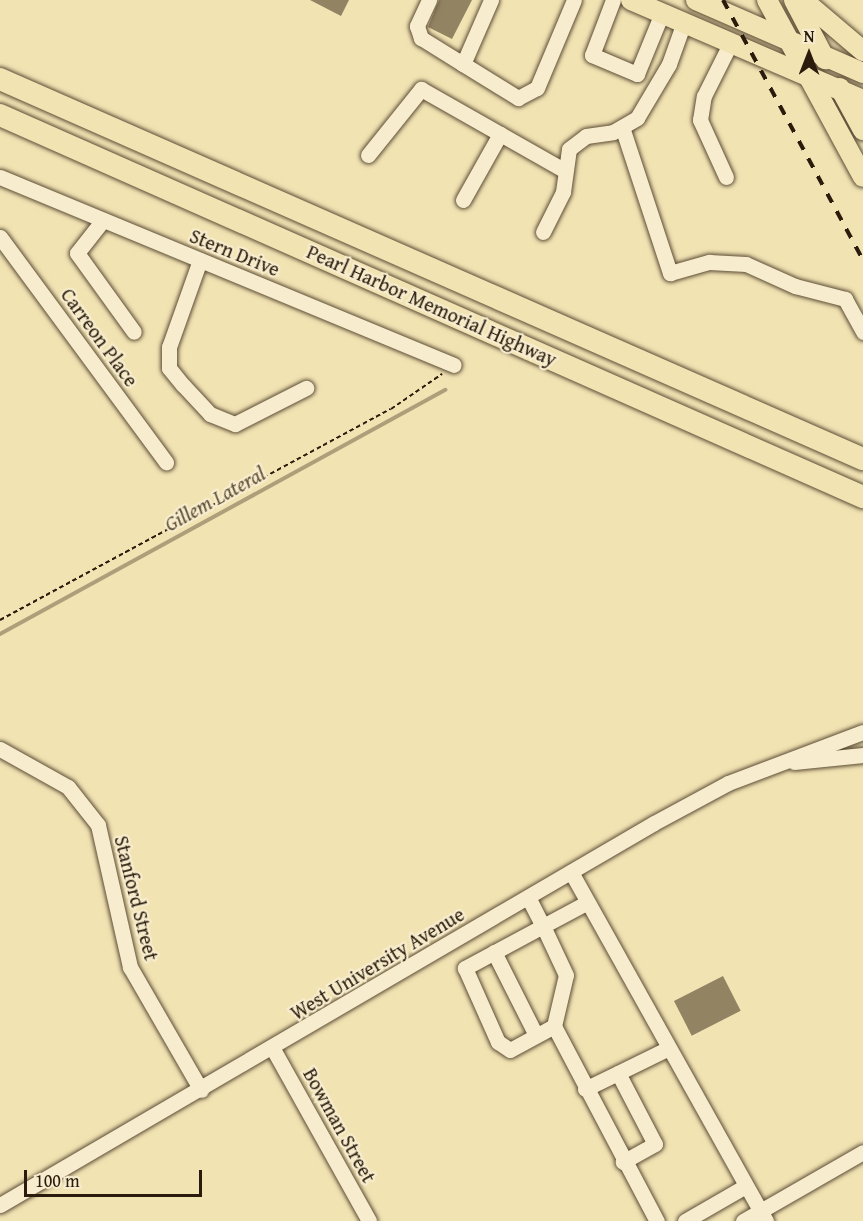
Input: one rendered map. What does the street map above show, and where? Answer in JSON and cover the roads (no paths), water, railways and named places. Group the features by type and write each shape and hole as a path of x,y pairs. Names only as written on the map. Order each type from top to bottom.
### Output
{"highway":[{"name":"Pearl Harbor Memorial Highway","path":"0,79 863,459"},
{"name":"Pearl Harbor Memorial Highway","path":"0,115 863,497"}],"main road":[{"path":"632,0 863,100"},
{"path":"696,0 863,73"},
{"path":"767,0 863,177"},
{"path":"794,0 863,130"},
{"path":"803,0 863,51"}],"street":[{"path":"429,0 417,26 421,38 518,98 529,95 543,76 574,0"},
{"path":"463,64 491,0"},
{"path":"613,0 592,55 637,74 662,13"},
{"path":"543,232 563,192 562,169 569,149 586,136 622,127 637,118 652,95 684,22"},
{"path":"726,177 700,120 704,96 731,42"},
{"path":"368,155 421,89 562,169"},
{"path":"622,127 670,273 709,262 746,264 795,286 845,299 863,332"},
{"path":"463,200 500,134"},
{"name":"Stern Drive","path":"0,177 454,365"},
{"path":"103,220 77,253 134,332"},
{"name":"Carreon Place","path":"0,237 166,462"},
{"path":"200,260 169,347 169,368 183,386 210,414 235,424 306,388"},
{"name":"West University Avenue","path":"0,1205 273,1049 528,897 728,783 863,732"},
{"name":"Stanford Street","path":"0,749 68,787 98,825 130,967 201,1090"},
{"name":"West University Avenue","path":"779,764 863,755"},
{"path":"571,872 744,1187 763,1216"},
{"path":"528,897 566,975 554,1026 623,1162 657,1221"},
{"path":"554,1026 510,1050 498,1042 465,968 586,903"},
{"path":"494,952 536,1035"},
{"name":"Bowman Street","path":"273,1049 369,1221"},
{"path":"585,1089 667,1049"},
{"path":"618,1072 655,1144 623,1162"},
{"path":"743,1221 763,1216 863,1152"},
{"path":"685,1221 744,1187"}],"waterway":[{"name":"Gillem Lateral","path":"0,634 445,390"}],"railway":[{"path":"723,0 863,260"}]}
